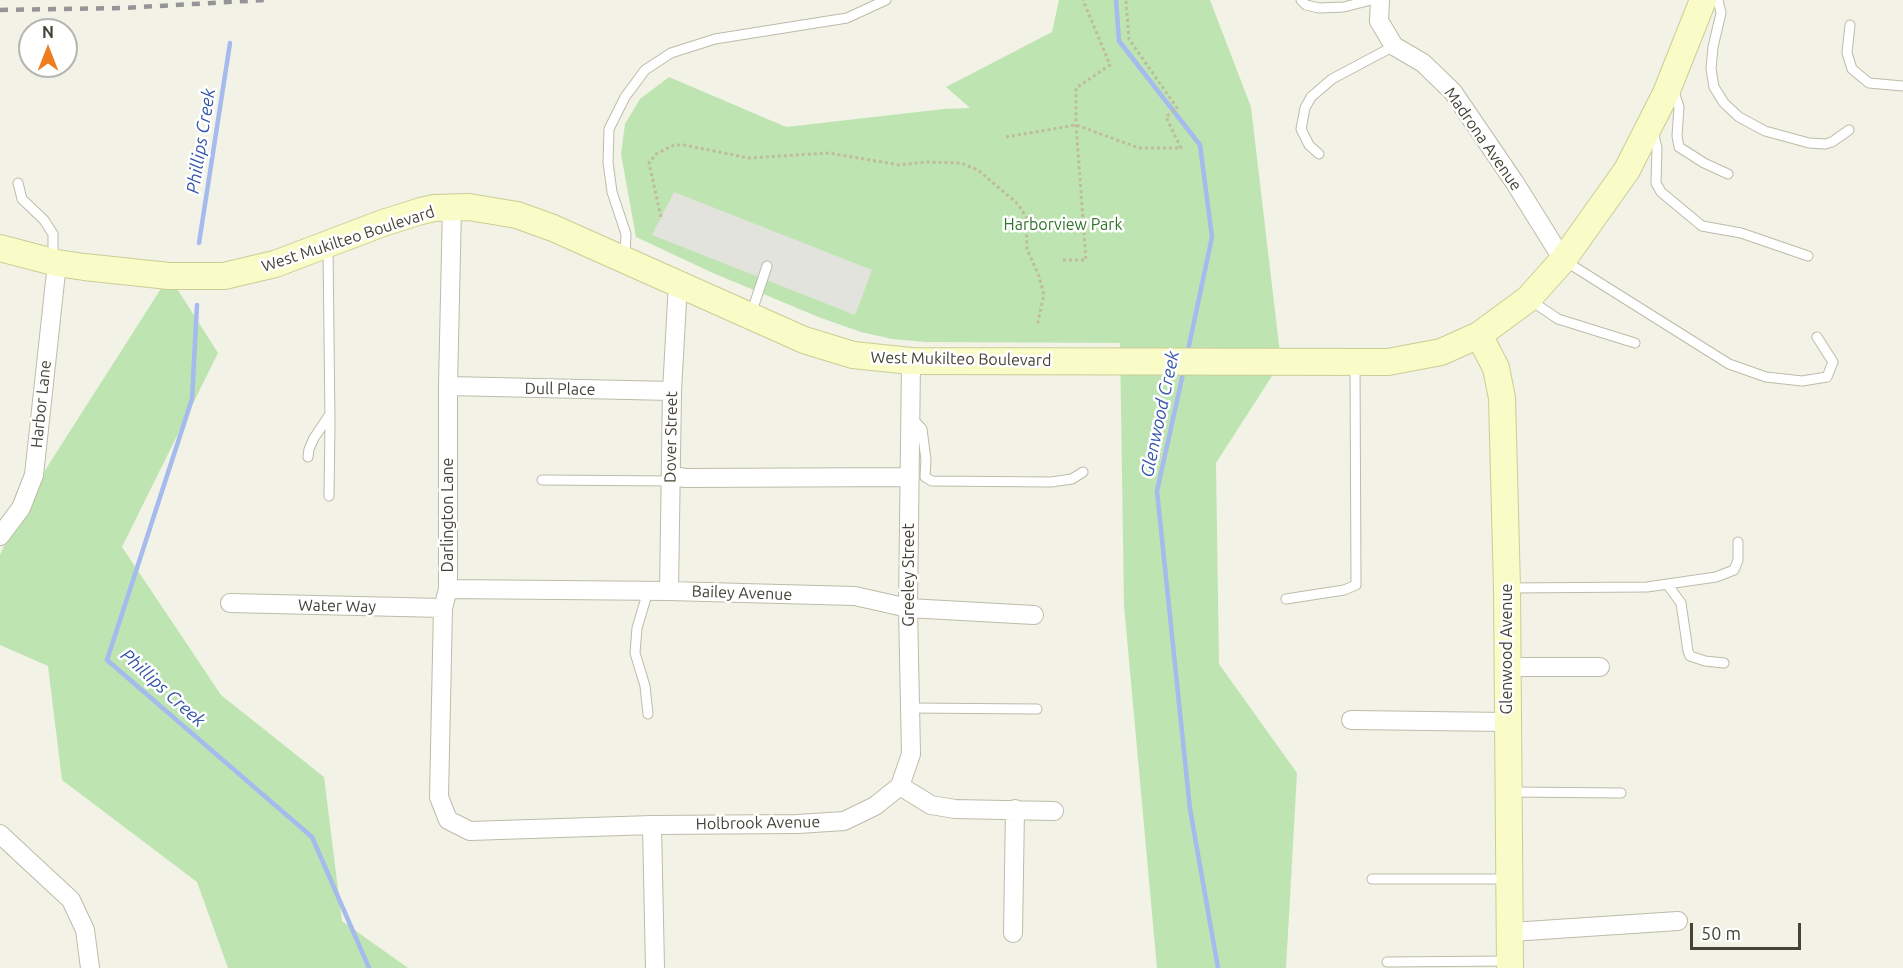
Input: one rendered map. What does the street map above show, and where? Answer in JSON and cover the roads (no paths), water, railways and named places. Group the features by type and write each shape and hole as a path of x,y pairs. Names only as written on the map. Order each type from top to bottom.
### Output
{"main road":[{"name":"West Mukilteo Boulevard","path":"0,248 55,262 169,276 224,276 275,264 421,211 452,207 489,209 517,215 553,228 829,349 873,358 911,361 1388,362 1441,352 1479,335 1528,298 1563,260 1627,170 1670,83 1703,0"},
{"name":"Glenwood Avenue","path":"1479,335 1497,368 1502,398 1507,588 1510,965"}],"street":[{"name":"Madrona Avenue","path":"1380,0 1379,21 1394,46 1423,63 1453,92 1515,183 1563,260"},
{"name":"Darlington Lane","path":"448,820 439,797 443,608 448,589 448,386 452,207"},
{"name":"Harbor Lane","path":"0,536 21,508 34,475 55,262"},
{"name":"Dover Street","path":"669,591 672,391 678,283"},
{"name":"Greeley Street","path":"900,786 911,754 908,608 911,361"},
{"name":"Dull Place","path":"448,386 672,391"},
{"path":"671,479 909,477"},
{"name":"Bailey Avenue","path":"448,589 669,591 855,596 908,608 1034,615"},
{"name":"Water Way","path":"230,603 443,608"},
{"path":"1506,667 1600,667"},
{"path":"1351,720 1507,722"},
{"path":"900,786 931,805 955,809 1054,811"},
{"name":"Holbrook Avenue","path":"448,820 470,831 844,821 874,806 900,786"},
{"path":"1013,933 1015,809"},
{"path":"652,825 655,968"},
{"path":"0,834 71,900 85,930 90,968"},
{"path":"1511,932 1678,921"}],"lane":[{"path":"625,259 626,234 612,192 608,162 609,129 625,97 645,70 671,53 715,39 847,18 886,0"},
{"path":"1301,0 1306,5 1319,8 1344,7 1371,0"},
{"path":"1718,0 1720,22 1713,47 1711,69 1714,87 1724,103 1739,117 1765,131 1809,143 1825,144 1849,130"},
{"path":"1850,25 1846,53 1852,69 1869,82 1903,86"},
{"path":"1319,154 1309,145 1301,129 1305,108 1311,97 1332,79 1394,46"},
{"path":"1670,83 1679,107 1677,136 1679,147 1704,163 1728,174"},
{"path":"1651,123 1657,148 1656,183 1660,192 1702,226 1741,233 1808,256"},
{"path":"18,183 22,199 44,220 53,234 55,262"},
{"path":"328,245 330,414 328,496"},
{"path":"1563,260 1729,364 1766,377 1802,381 1827,377 1833,362 1817,337"},
{"path":"750,316 767,266"},
{"path":"1528,298 1558,319 1635,344"},
{"path":"1286,599 1344,590 1356,585 1355,362"},
{"path":"308,457 314,438 330,414"},
{"path":"910,417 922,429 926,460 925,477 932,481 1051,482 1072,479 1083,472"},
{"path":"542,480 671,479"},
{"path":"1507,588 1647,587 1716,577 1734,570 1738,560 1738,543"},
{"path":"1667,584 1681,603 1690,656 1705,661 1724,663"},
{"path":"648,591 637,628 636,653 645,686 648,714"},
{"path":"910,708 1037,709"},
{"path":"1508,792 1621,793"},
{"path":"1372,879 1510,879"},
{"path":"1387,962 1510,965"}],"waterway":[{"name":"Glenwood Creek","path":"1116,0 1119,41 1200,145 1212,237 1187,355"},
{"name":"Phillips Creek","path":"199,243 230,43"},
{"name":"Phillips Creek","path":"197,305 192,399 107,660 312,837 369,968"},
{"name":"Glenwood Creek","path":"1184,369 1157,491 1190,809 1218,968"}],"railway":[{"path":"0,10 123,8 264,0"}],"park label":[{"name":"Harborview Park","path":"1063,225"}]}
